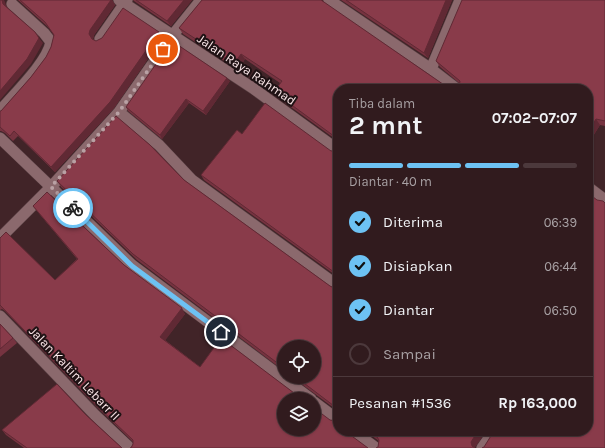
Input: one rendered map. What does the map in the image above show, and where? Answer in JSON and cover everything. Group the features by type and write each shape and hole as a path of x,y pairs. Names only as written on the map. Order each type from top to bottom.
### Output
{"street":[{"path":"0,238 51,187 119,112 172,36 200,0"},
{"path":"329,0 450,84"},
{"path":"431,70 460,0"},
{"path":"100,39 124,1"},
{"name":"Jalan Raya Rahmad","path":"124,1 172,36 254,90 333,146"},
{"path":"0,111 44,60 51,42 44,33 12,4"},
{"path":"119,112 159,145 192,180 333,282"},
{"path":"0,138 132,266 302,392"},
{"path":"593,191 605,200"},
{"name":"Jalan Kaltim Lebarr II","path":"0,316 95,416 130,448"},
{"path":"321,407 333,416"},
{"path":"360,436 376,448"},
{"path":"482,448 490,436"}],"building":[{"path":"0,0 2,0 3,4 35,32 39,38 27,59 0,91"},
{"path":"20,0 111,0 90,30 89,34 92,39 96,41 102,38 123,8 159,32 110,102 51,167 14,131 10,136 0,127 0,111 31,77 46,57 51,47 54,35 45,22"},
{"path":"136,0 184,0 167,21"},
{"path":"202,0 321,0 443,84 333,84 333,135 274,92 282,81 241,54 234,64 179,28"},
{"path":"346,0 446,0 424,53"},
{"path":"462,0 605,0 605,121 596,119 593,124 593,84 460,84 460,81 436,61"},
{"path":"172,41 227,78 203,111 186,99 160,135 126,107"},
{"path":"265,103 331,151 333,151 333,271 201,175 237,130 242,134"},
{"path":"116,116 150,145 184,180 333,288 333,405 321,396 321,392 316,392 305,384 321,384 321,340 277,340 277,363 133,254 57,181"},
{"path":"47,192 124,265 182,308 160,337 200,367 221,338 277,380 277,384 282,384 293,392 277,392 277,436 321,436 321,413 333,420 333,436 352,436 368,448 131,448 133,440 96,405 0,305 0,238 6,232 55,280 78,259 33,206"},
{"path":"593,197 597,200 603,201 605,203 605,448 482,448 491,436 593,436"},
{"path":"0,324 13,338 0,349"},
{"path":"57,384 86,415 122,448 27,448 2,430"},
{"path":"376,436 475,436 471,442 472,446 475,448 376,448 378,447 379,440"}],"way so far":[{"path":"73,208 51,187 119,112 163,49"}],"route":[{"path":"73,208 132,266 221,332"}]}
